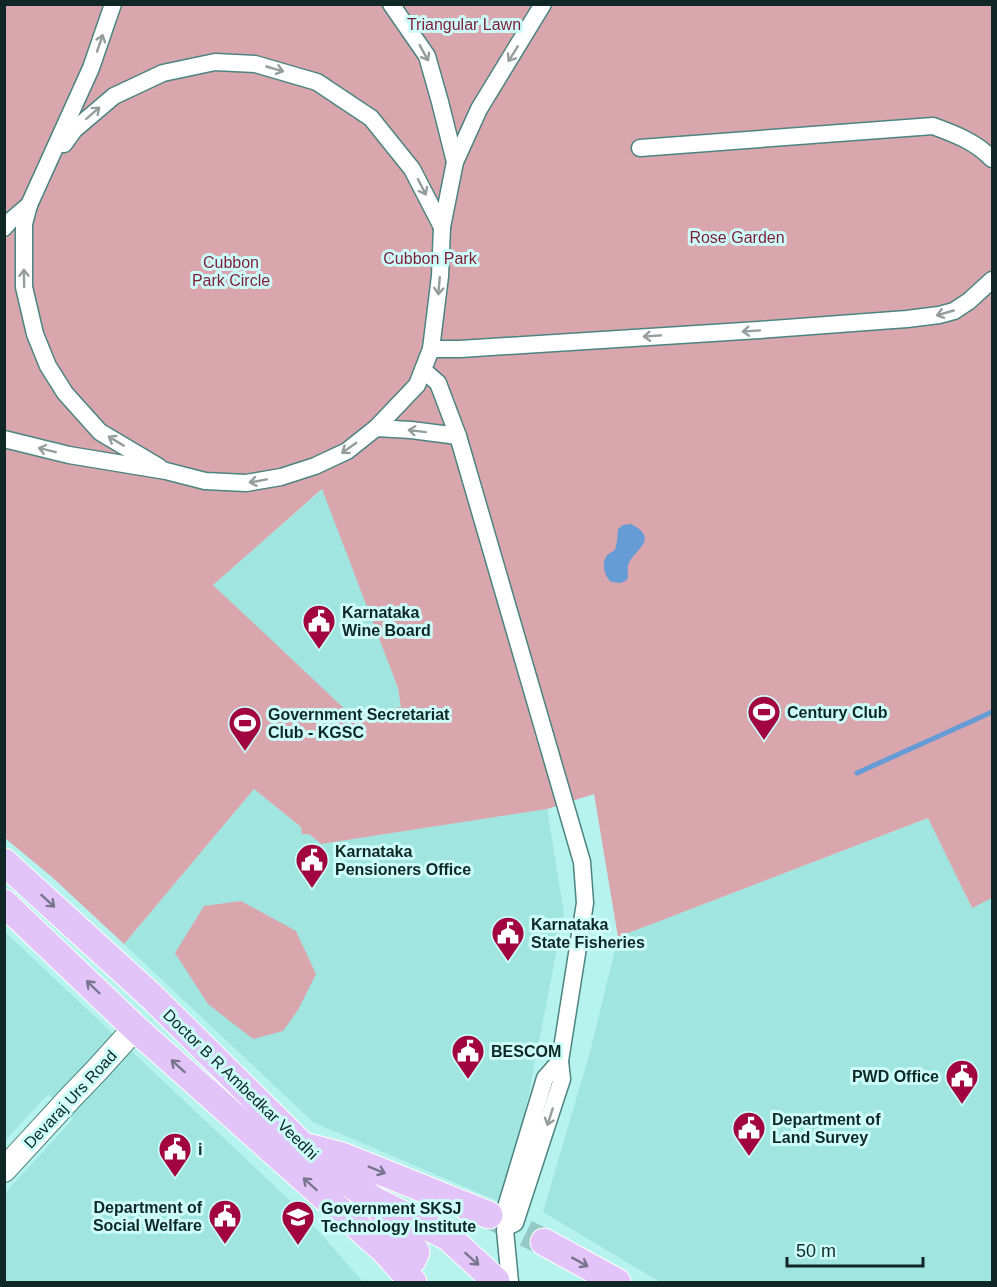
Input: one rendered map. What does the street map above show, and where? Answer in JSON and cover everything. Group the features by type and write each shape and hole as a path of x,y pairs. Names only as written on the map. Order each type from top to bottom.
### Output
{"main road":[{"name":"Doctor B R Ambedkar Veedhi","path":"4,862 150,995 302,1145 340,1177 374,1200 448,1237 503,1282"},
{"name":"Doctor B R Ambedkar Veedhi","path":"4,903 135,1028 385,1251 412,1282"},
{"path":"302,1145 342,1156 498,1221"},
{"path":"374,1200 397,1232 416,1252 413,1259 401,1260 385,1251"},
{"path":"544,1242 617,1282"}],"street":[{"path":"113,4 91,68 29,205 24,224 24,287 35,334 48,366 65,393 100,432 166,471"},
{"path":"391,4 427,56 455,162"},
{"path":"4,439 69,455 166,471 205,481 246,483 281,477 315,466 347,451 376,428 417,385 431,349 442,256 442,227 455,162 479,109 543,4"},
{"path":"43,174 74,130 114,96 163,73 215,62 255,64 317,82 371,118 412,169 442,227"},
{"path":"640,148 933,126 960,136 984,150 993,159"},
{"path":"4,228 29,205"},
{"path":"431,349 907,320 954,311 993,280"},
{"path":"423,370 438,383 458,436 582,862 585,903 560,1061 562,1079 515,1223 498,1221"},
{"path":"376,428 458,436"},
{"name":"Devaraj Urs Road","path":"4,1170 135,1028"},
{"path":"498,1221 505,1230 503,1282"}],"shaded area":[{"name":"Karnataka Wine Board","path":"323,489 398,688 402,707 349,714 213,585"},
{"path":"631,524 640,530 645,540 628,566 627,580 621,583 611,582 604,570 605,560 607,555 615,550 618,529 623,525"},
{"path":"254,789 321,844 547,809 564,913 507,1205 313,1122 124,944"},
{"path":"929,818 971,907 992,898 992,1282 660,1282 543,1212 590,1052 618,937"},
{"path":"4,931 300,1210 363,1282 5,1282 5,1193 73,1119 48,1094 5,1141"}],"green space":[{"name":"Cubbon Park","path":"4,5 992,5 992,898 972,908 928,818 618,937 594,794 547,809 321,844 309,834 302,834 301,827 254,789 124,944 52,877 5,838","holes":["322,489 398,688 401,707 350,714 213,585"]},
{"path":"241,901 296,931 316,974 298,1010 283,1031 253,1039 208,1004 175,953 204,906"}],"waterway":[{"path":"857,773 992,712"}],"tunnel":[{"path":"489,1215 544,1242"}],"place":[{"name":"Karnataka Wine Board","path":"319,650"},
{"name":"Century Club","path":"764,741"},
{"name":"Government Secretariat Club - KGSC","path":"245,752"},
{"name":"Karnataka Pensioners Office","path":"312,889"},
{"name":"Karnataka State Fisheries","path":"508,962"},
{"name":"BESCOM","path":"468,1080"},
{"name":"PWD Office","path":"962,1105"},
{"name":"Department of Land Survey","path":"749,1157"},
{"name":"i","path":"175,1178"},
{"name":"Department of Social Welfare","path":"225,1245"},
{"name":"Government SKSJ Technology Institute","path":"298,1246"}],"park label":[{"name":"Triangular Lawn","path":"464,24"},
{"name":"Rose Garden","path":"737,237"},
{"name":"Cubbon Park Circle","path":"231,271"}]}
